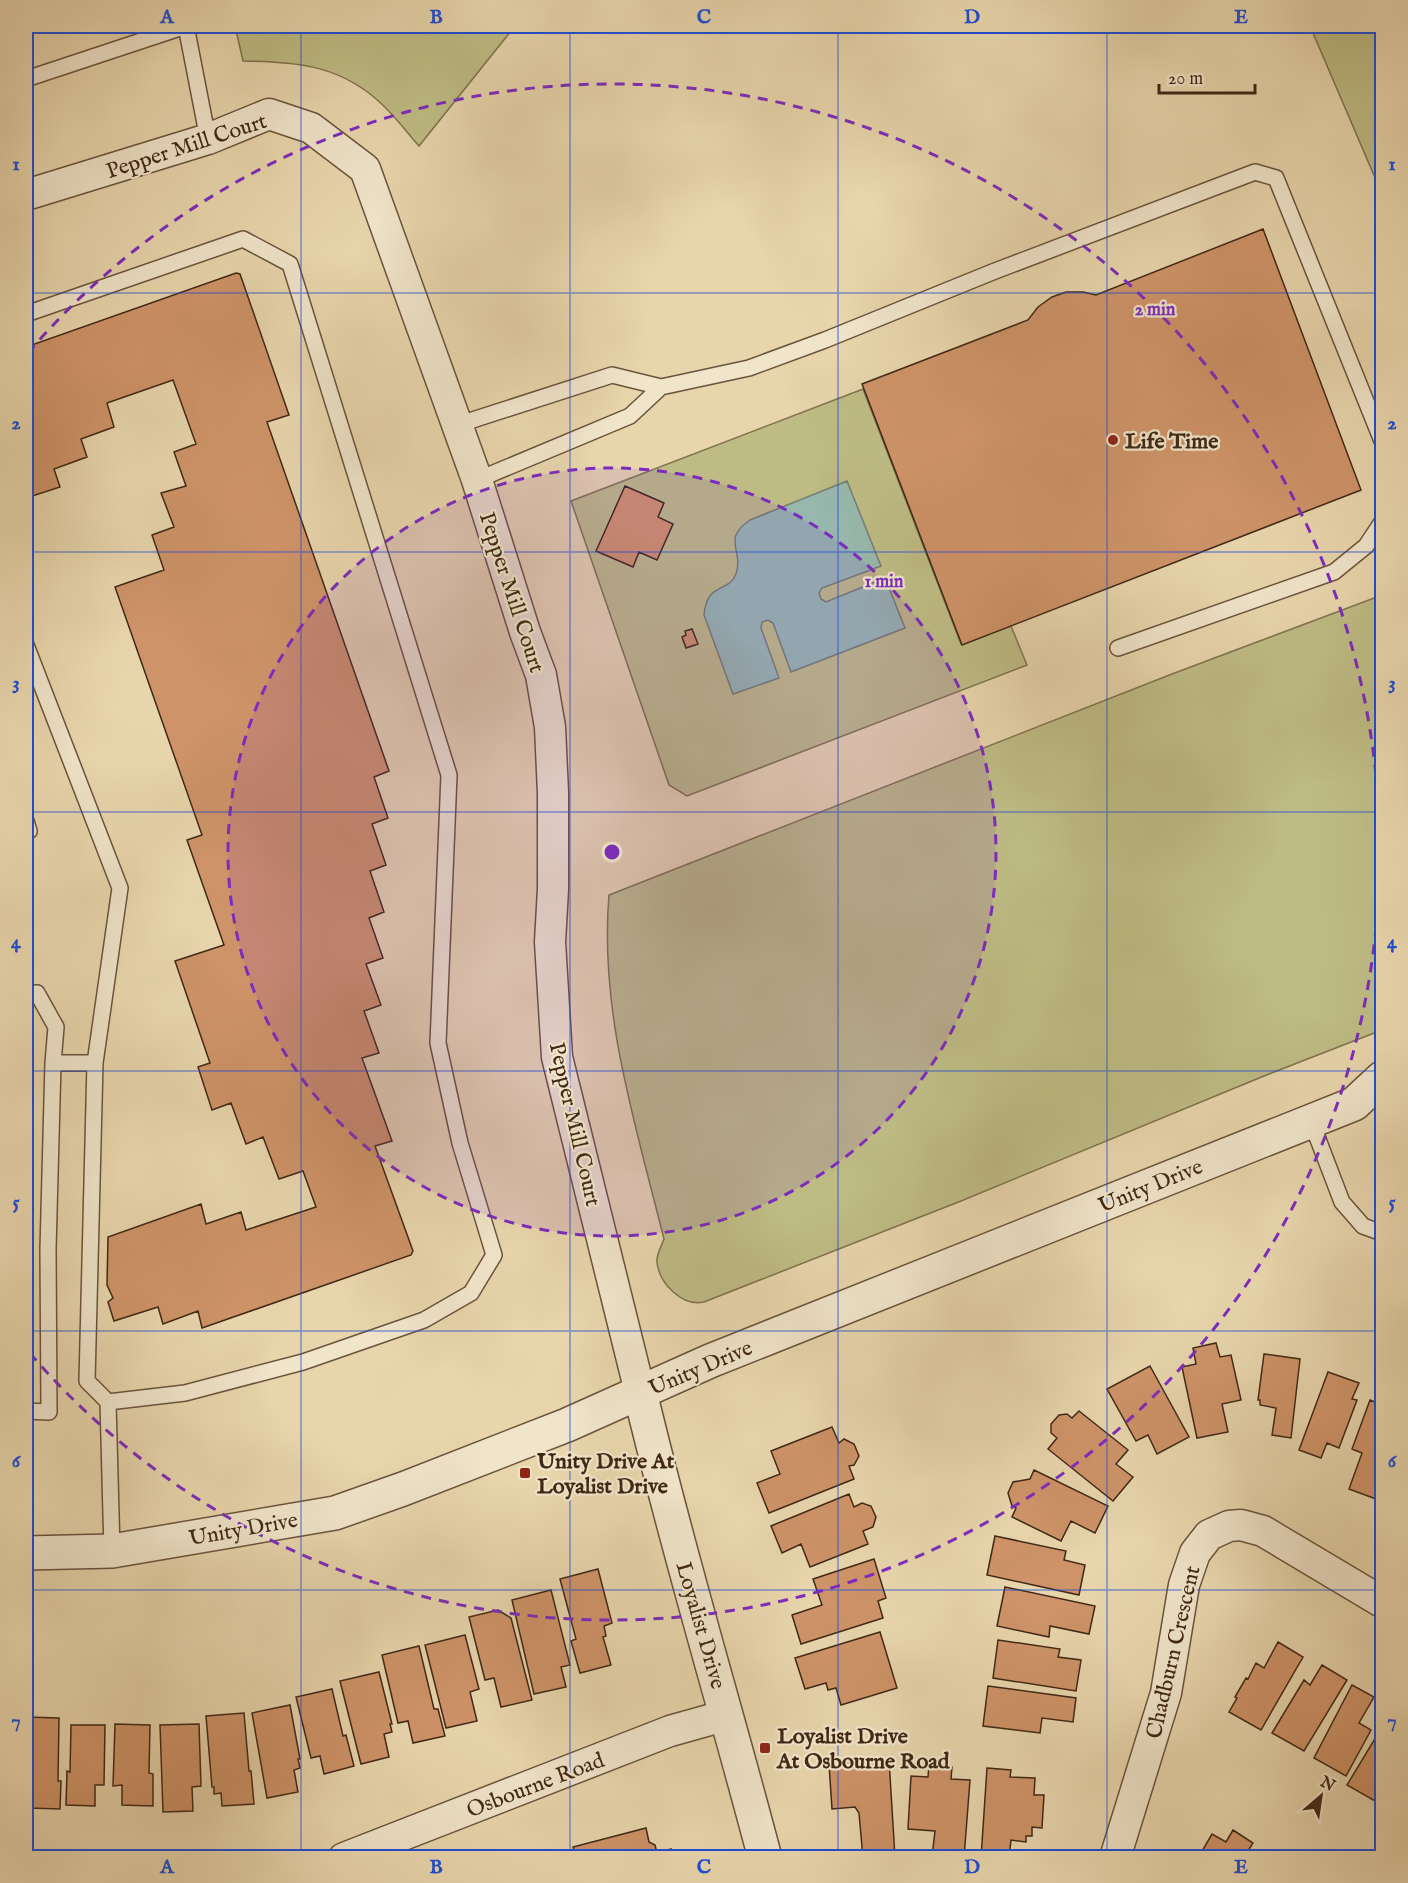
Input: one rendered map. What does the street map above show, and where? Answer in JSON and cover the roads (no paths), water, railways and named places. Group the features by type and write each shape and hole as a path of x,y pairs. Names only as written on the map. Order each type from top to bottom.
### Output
{"street":[{"name":"Pepper Mill Court","path":"26,195 208,139 269,114 311,128 365,170 477,480 525,633 541,675 550,727 553,793 554,889 550,942 557,1057 640,1392"},
{"name":"Unity Drive","path":"26,1552 112,1551 335,1513 404,1489 556,1430 710,1361 1311,1122 1368,1108 1383,1078"},
{"name":"Loyalist Drive","path":"640,1392 659,1470 728,1715 765,1857"},
{"name":"Chadburn Crescent","path":"1115,1857 1166,1693 1184,1585 1195,1553 1209,1535 1229,1526 1252,1527 1263,1531 1383,1602"},
{"name":"Osbourne Road","path":"344,1857 670,1731 728,1715"}],"lane":[{"path":"26,79 186,26 208,139"},
{"path":"457,424 612,375 661,387 749,368 825,340 1005,266 1255,172 1276,178 1383,441"},
{"path":"26,314 243,239 290,264 449,775 438,1042 460,1143 494,1255 471,1293 424,1320 282,1368 185,1393 108,1402"},
{"path":"477,480 630,416 661,387"},
{"path":"1118,648 1334,572 1366,546 1383,522"},
{"path":"26,645 120,888 94,1063 87,1381 108,1402 112,1551"},
{"path":"26,821 29,831 26,833"},
{"path":"26,994 37,993 56,1027 48,1249 49,1412 26,1411"},
{"path":"53,1063 94,1063"},
{"path":"1311,1122 1342,1202 1363,1226 1383,1233"}],"water":[{"path":"847,481 881,566 822,588 819,593 821,599 826,602 885,578 905,628 791,672 773,623 768,620 762,622 761,628 779,678 733,694 704,615 709,597 713,592 728,584 736,574 738,565 735,539 737,533 750,520"}],"place":[{"name":"Life Time","path":"1113,440"},
{"name":"Unity Drive At Loyalist Drive","path":"525,1473"},
{"name":"Loyalist Drive At Osbourne Road","path":"765,1748"}]}
